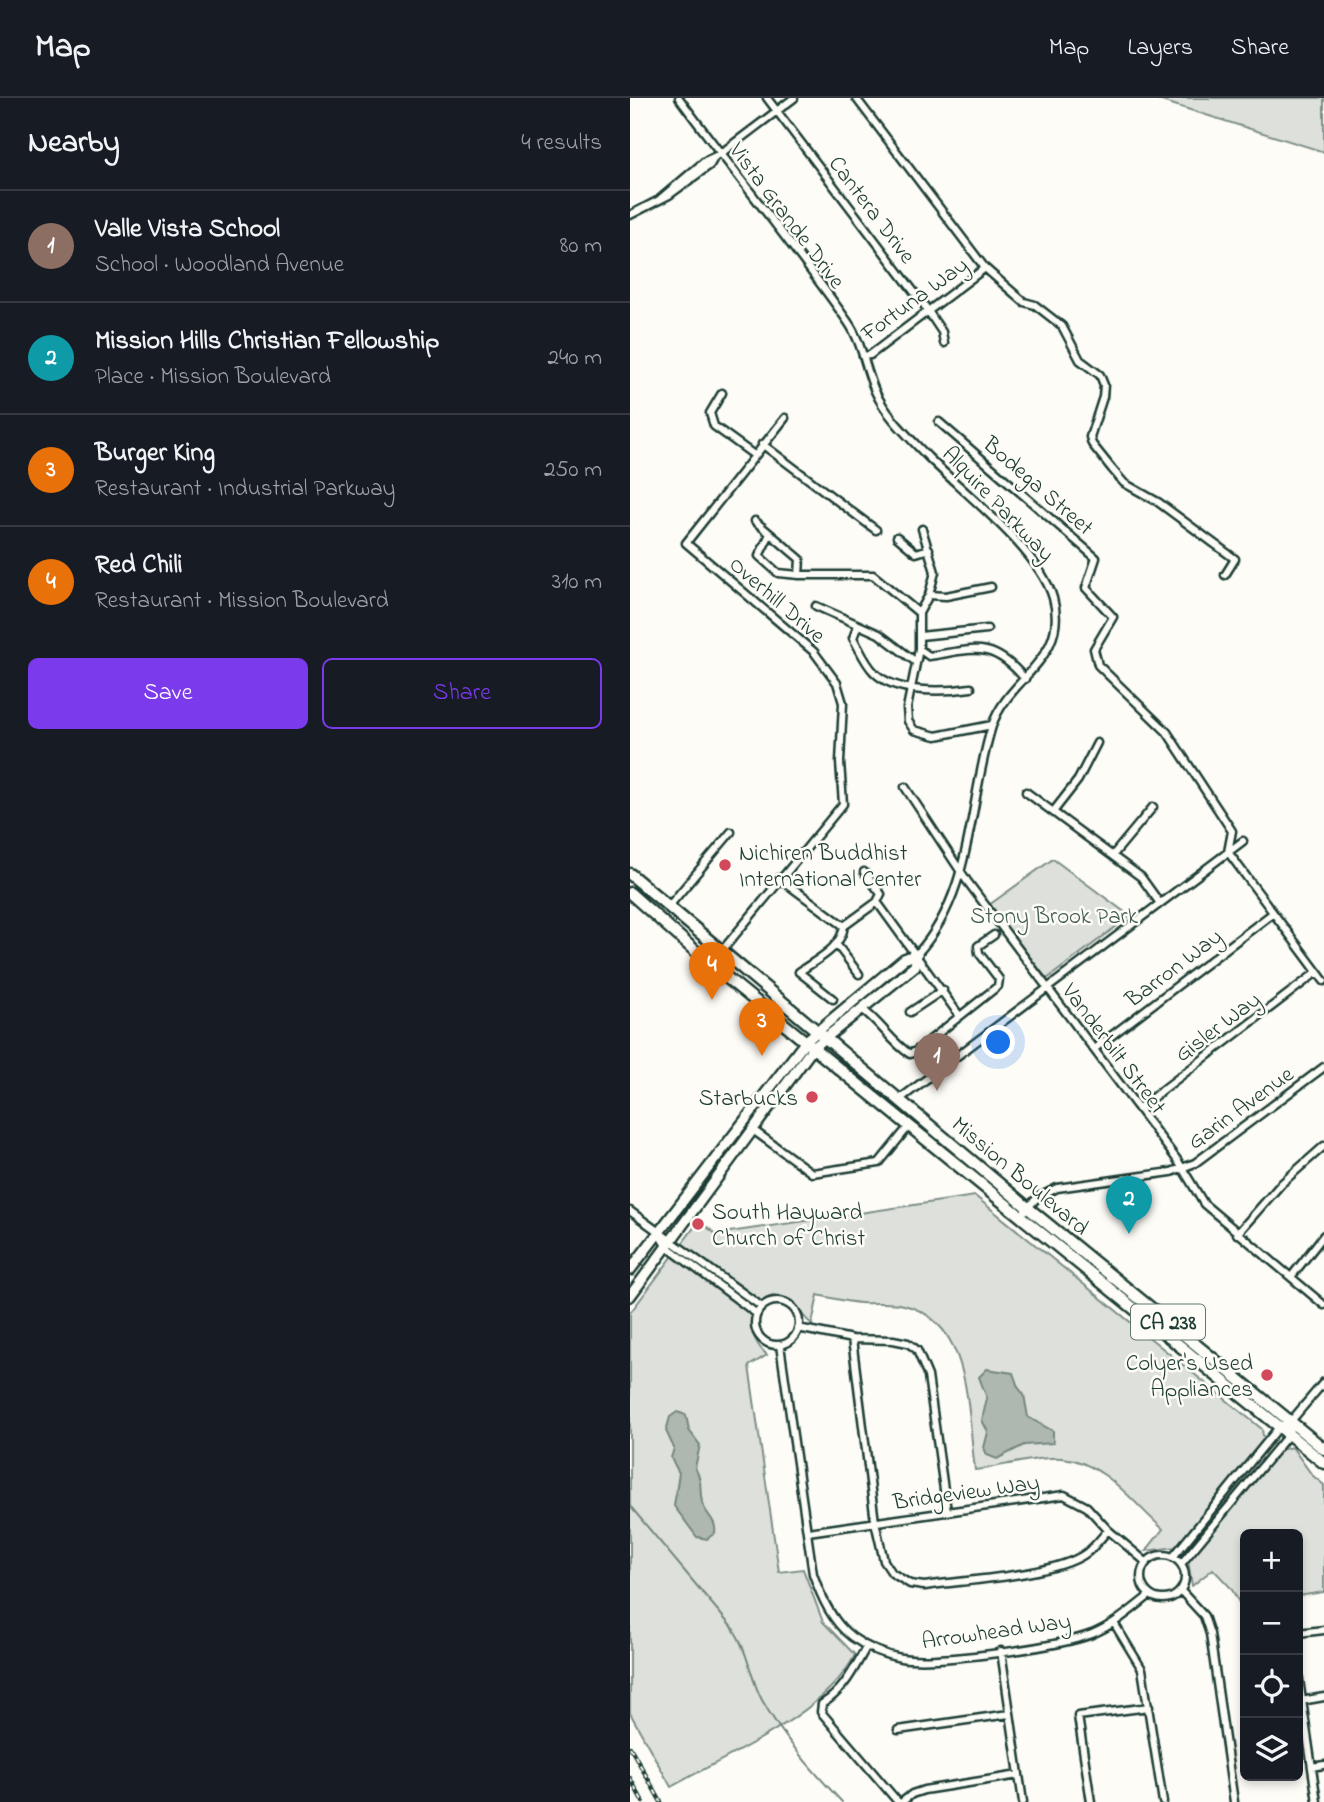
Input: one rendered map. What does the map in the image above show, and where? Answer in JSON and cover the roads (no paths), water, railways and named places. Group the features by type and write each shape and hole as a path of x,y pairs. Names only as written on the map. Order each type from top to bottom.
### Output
{"main road":[{"name":"Mission Boulevard","path":"630,874 721,952 818,1028 1028,1208 1324,1449"},
{"name":"Mission Boulevard","path":"630,893 710,964 1324,1462"},
{"name":"Alquire Parkway","path":"809,1044 827,1036 863,1010 915,966 917,954"},
{"name":"Alquire Parkway","path":"809,1044 818,1028 904,959 917,954"},
{"path":"630,1296 753,1130 809,1044"},
{"path":"630,1270 809,1044"}],"street":[{"name":"Vista Grande Drive","path":"679,98 717,156 849,323 863,356"},
{"name":"Cantera Drive","path":"767,98 928,311 942,332 944,343"},
{"path":"630,215 660,199 705,161 717,156 794,98"},
{"path":"856,98 985,268 1024,302 1035,305 1062,326 1080,360 1100,375 1104,385 1103,397 1091,428 1092,444 1124,483 1158,502 1235,559 1225,575"},
{"name":"Fortuna Way","path":"863,356 870,355 985,268"},
{"name":"Alquire Parkway","path":"863,356 875,392 893,419 1041,569 1053,599 1054,629 1041,663 1007,697 992,725 961,873 937,929 917,954"},
{"path":"722,393 710,413 715,426 754,455"},
{"name":"Overhill Drive","path":"721,952 779,878 843,804 839,762 843,703 837,682 814,652 685,542 785,418"},
{"name":"Bodega Street","path":"939,422 1096,558 1086,588 1113,617 1094,649 1098,665 1167,732 1187,760 1232,831 1228,852"},
{"path":"762,444 876,530"},
{"path":"755,521 769,536 800,559 799,575"},
{"path":"922,529 935,572 929,595 919,613 919,649 908,721 914,730 926,736 992,725"},
{"path":"769,536 759,556 778,573 873,575 919,613"},
{"path":"898,537 916,553 929,549"},
{"path":"929,595 946,596 991,587"},
{"path":"816,606 879,634 916,662"},
{"path":"858,625 853,638 874,673 911,689 942,692 971,688"},
{"path":"920,636 987,629"},
{"path":"919,649 929,656 981,648 1007,658 1025,678"},
{"path":"1053,812 1078,780 1097,743"},
{"name":"Vanderbilt Street","path":"905,787 961,873 1139,1108 1204,1204 1324,1305"},
{"path":"1026,792 1141,877 1158,902"},
{"path":"1113,855 1153,807"},
{"path":"669,906 731,832"},
{"path":"900,1099 1158,902 1243,841"},
{"path":"1228,852 1324,981"},
{"path":"833,999 799,972 838,945 843,937 844,926 877,902 881,894 864,872"},
{"path":"779,878 844,926"},
{"path":"877,902 959,1015"},
{"name":"Barron Way","path":"1094,1049 1273,913"},
{"path":"863,1010 909,1054 954,1024 959,1015 998,986 999,979 979,953 978,946 994,934"},
{"path":"838,945 859,974"},
{"name":"Gisler Way","path":"1139,1108 1317,972"},
{"path":"910,1012 943,990"},
{"name":"Garin Avenue","path":"1019,1217 1045,1193 1057,1188 1171,1172 1182,1168 1209,1153 1324,1067"},
{"path":"753,1130 812,1174 879,1163 909,1126"},
{"path":"1237,1234 1281,1184 1324,1146"},
{"path":"630,1211 757,1314"},
{"path":"1291,1277 1324,1235"},
{"path":"669,1243 762,1307"},
{"path":"774,1302 787,1304 797,1315 798,1328 793,1338 780,1345 771,1345 760,1337 755,1325 757,1314 762,1307 774,1302"},
{"path":"798,1328 852,1339 908,1343 923,1359 947,1511"},
{"path":"852,1339 875,1522 884,1561 892,1573 910,1584 924,1586 1067,1563 1086,1553 1108,1530"},
{"name":"Arrowhead Way","path":"780,1345 813,1574 819,1592 838,1623 867,1646 898,1658 918,1660 1001,1651 1090,1635 1114,1623 1150,1595"},
{"path":"1173,1557 1280,1426 1291,1421 1324,1382"},
{"path":"1181,1564 1289,1434 1291,1421"},
{"name":"Bridgeview Way","path":"808,1532 1063,1495 1087,1507 1108,1530 1146,1562"},
{"path":"1154,1557 1173,1557 1181,1564 1186,1577 1181,1591 1166,1600 1150,1595 1141,1580 1146,1562 1154,1557"},
{"path":"1181,1591 1204,1616 1210,1633 1234,1802"},
{"path":"1114,1623 1142,1669 1163,1802"},
{"path":"1303,1632 1324,1630"},
{"path":"867,1646 837,1695 822,1704 821,1712 900,1802 924,1790 1019,1775"},
{"path":"1001,1651 1023,1802"},
{"path":"1303,1701 1324,1697"},
{"path":"1091,1802 1078,1716 1149,1707"},
{"path":"1303,1713 1317,1802"},
{"path":"898,1730 1009,1714"},
{"path":"1312,1767 1324,1765"}],"waterway":[{"path":"630,1506 734,1630 758,1692 770,1714 799,1754 842,1802"}],"railway":[{"path":"630,1747 661,1802"},
{"path":"630,1778 643,1802"}],"place":[{"name":"Nichiren Buddhist International Center","path":"725,865"},
{"name":"Red Chili","path":"712,1000"},
{"name":"Burger King","path":"762,1056"},
{"name":"Valle Vista School","path":"937,1091"},
{"name":"Starbucks","path":"812,1097"},
{"name":"South Hayward Church of Christ","path":"698,1224"},
{"name":"Mission Hills Christian Fellowship","path":"1129,1234"},
{"name":"Colyer's Used Appliances","path":"1267,1375"}],"park label":[{"name":"Stony Brook Park","path":"1054,915"}]}
